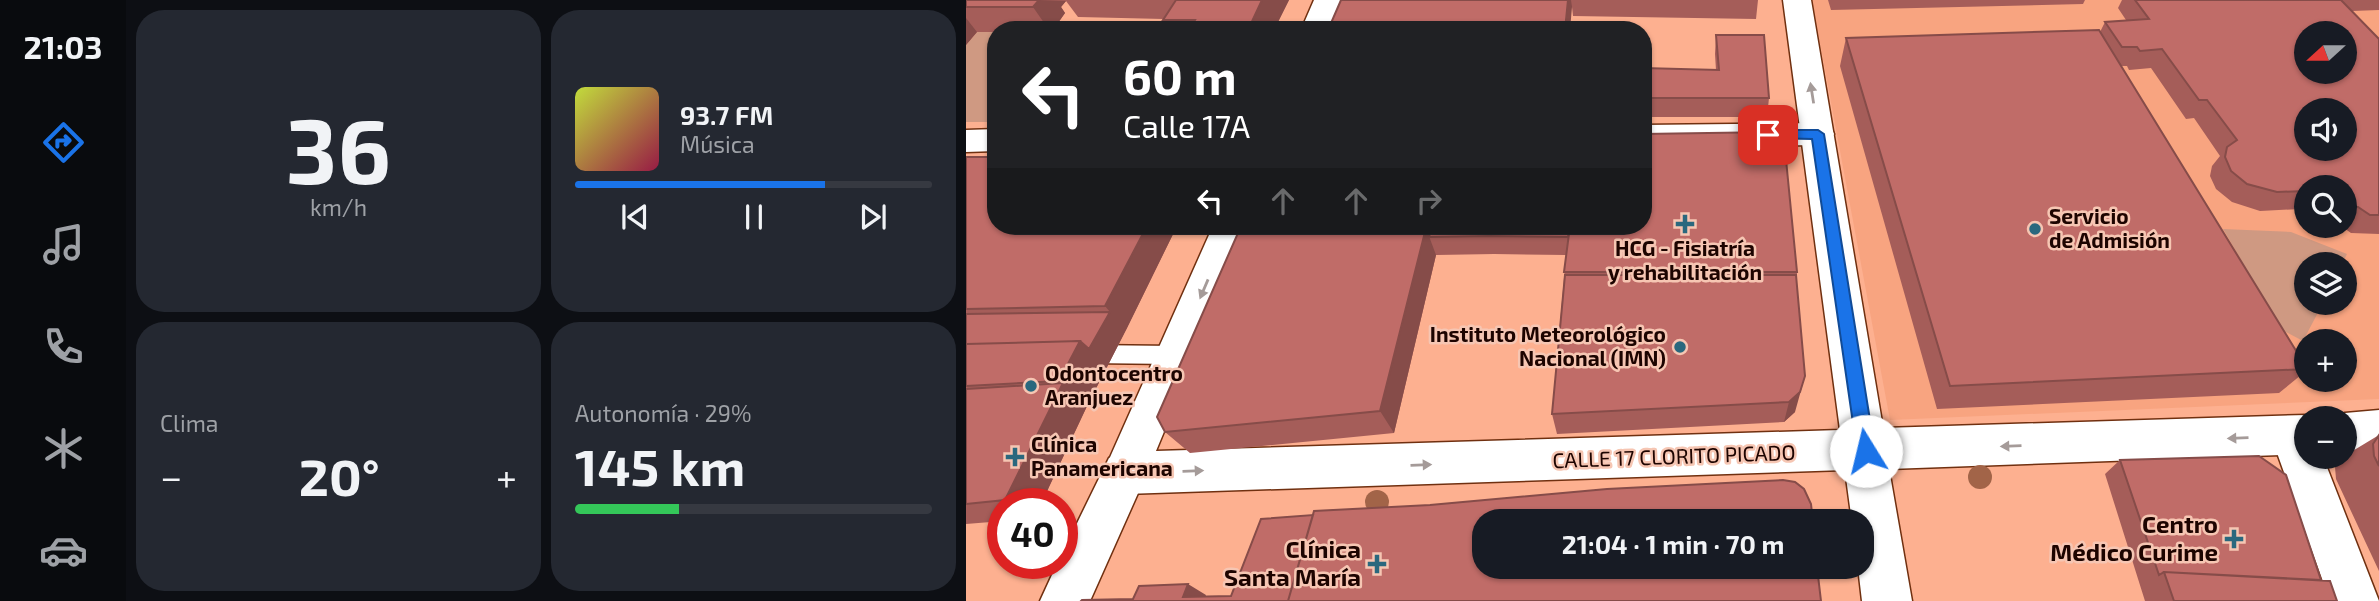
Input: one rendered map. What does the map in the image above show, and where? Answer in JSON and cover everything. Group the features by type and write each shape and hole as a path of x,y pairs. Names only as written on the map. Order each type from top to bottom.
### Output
{"street":[{"path":"1319,21 1328,0"},
{"path":"1797,0 1887,601"},
{"path":"1652,136 1818,134"},
{"path":"966,141 987,140"},
{"path":"1065,601 1125,473 1227,235"},
{"path":"2357,432 2379,430"},
{"name":"CALLE 17 CLORITO PICADO","path":"1125,473 2294,436"},
{"path":"2311,469 2355,601"}],"lane":[{"path":"1071,354 1175,355"}],"shaded area":[{"path":"1812,0 2379,0 2379,399 1890,420"},
{"path":"977,32 987,32 987,122 966,122 966,45"},
{"path":"2223,229 2291,232 2294,233 2294,238 2306,238 2342,252 2294,252 2294,315 2317,315 2309,329 2294,329 2294,336 2282,330"}],"building":[{"path":"966,0 1039,0 1033,7 966,7"},
{"path":"1176,0 1262,0 1252,21 1163,20"},
{"path":"1341,0 1568,0 1566,21 1332,21"},
{"path":"2135,0 2341,0 2379,39 2379,215 2370,215 2357,207 2357,175 2294,175 2294,191 2277,192 2247,184 2231,171 2225,157 2227,147 2237,140 2207,100 2199,100 2162,49 2140,51 2137,47 2122,47 2105,22 2149,19"},
{"name":"Servicio de Admisión","path":"2099,30 2294,347 2294,370 1950,386 1846,38"},
{"path":"1716,35 1764,35 1769,98 1652,98 1652,68 1719,70"},
{"path":"1774,132 1784,139 1797,272 1564,272 1569,235 1652,235 1652,134"},
{"path":"966,157 987,157 987,235 1142,235 1105,306 966,309"},
{"path":"1237,235 1424,235 1380,411 1165,432 1157,417"},
{"path":"1429,235 1568,235 1568,237"},
{"name":"Instituto Meteorológico Nacional (IMN)","path":"1565,275 1796,275 1805,376 1800,392 1789,402 1552,414"},
{"path":"1110,312 1089,349 1080,341 966,344 966,314"},
{"path":"1080,341 1059,381 966,386 966,344"},
{"path":"1063,383 1011,488 987,488 987,502 966,504 966,389"},
{"path":"2379,435 2379,466 2374,456 2373,444"},
{"path":"2259,456 2286,475 2321,580 2164,572 2159,575 2120,460"},
{"path":"1783,480 1795,482 1804,489 1812,509 1472,509 1472,579 1818,579 1821,601 1288,601 1314,511 1430,505 1607,489"},
{"path":"1313,515 1288,601 1081,601 1133,599 1139,586 1188,584 1183,597 1231,596 1261,519"},
{"path":"2164,572 2330,581 2337,601 2174,601"}],"place":[{"name":"HCG - Fisiatría y rehabilitación","path":"1685,224"},
{"name":"Servicio de Admisión","path":"2035,229"},
{"name":"Instituto Meteorológico Nacional (IMN)","path":"1680,347"},
{"name":"Odontocentro Aranjuez","path":"1031,386"},
{"name":"Clínica Panamericana","path":"1015,457"},
{"name":"Centro Médico Curime","path":"2234,539"},
{"name":"Clínica Santa María","path":"1377,564"}],"route":[{"path":"1768,135 1818,134 1866,451"}]}
